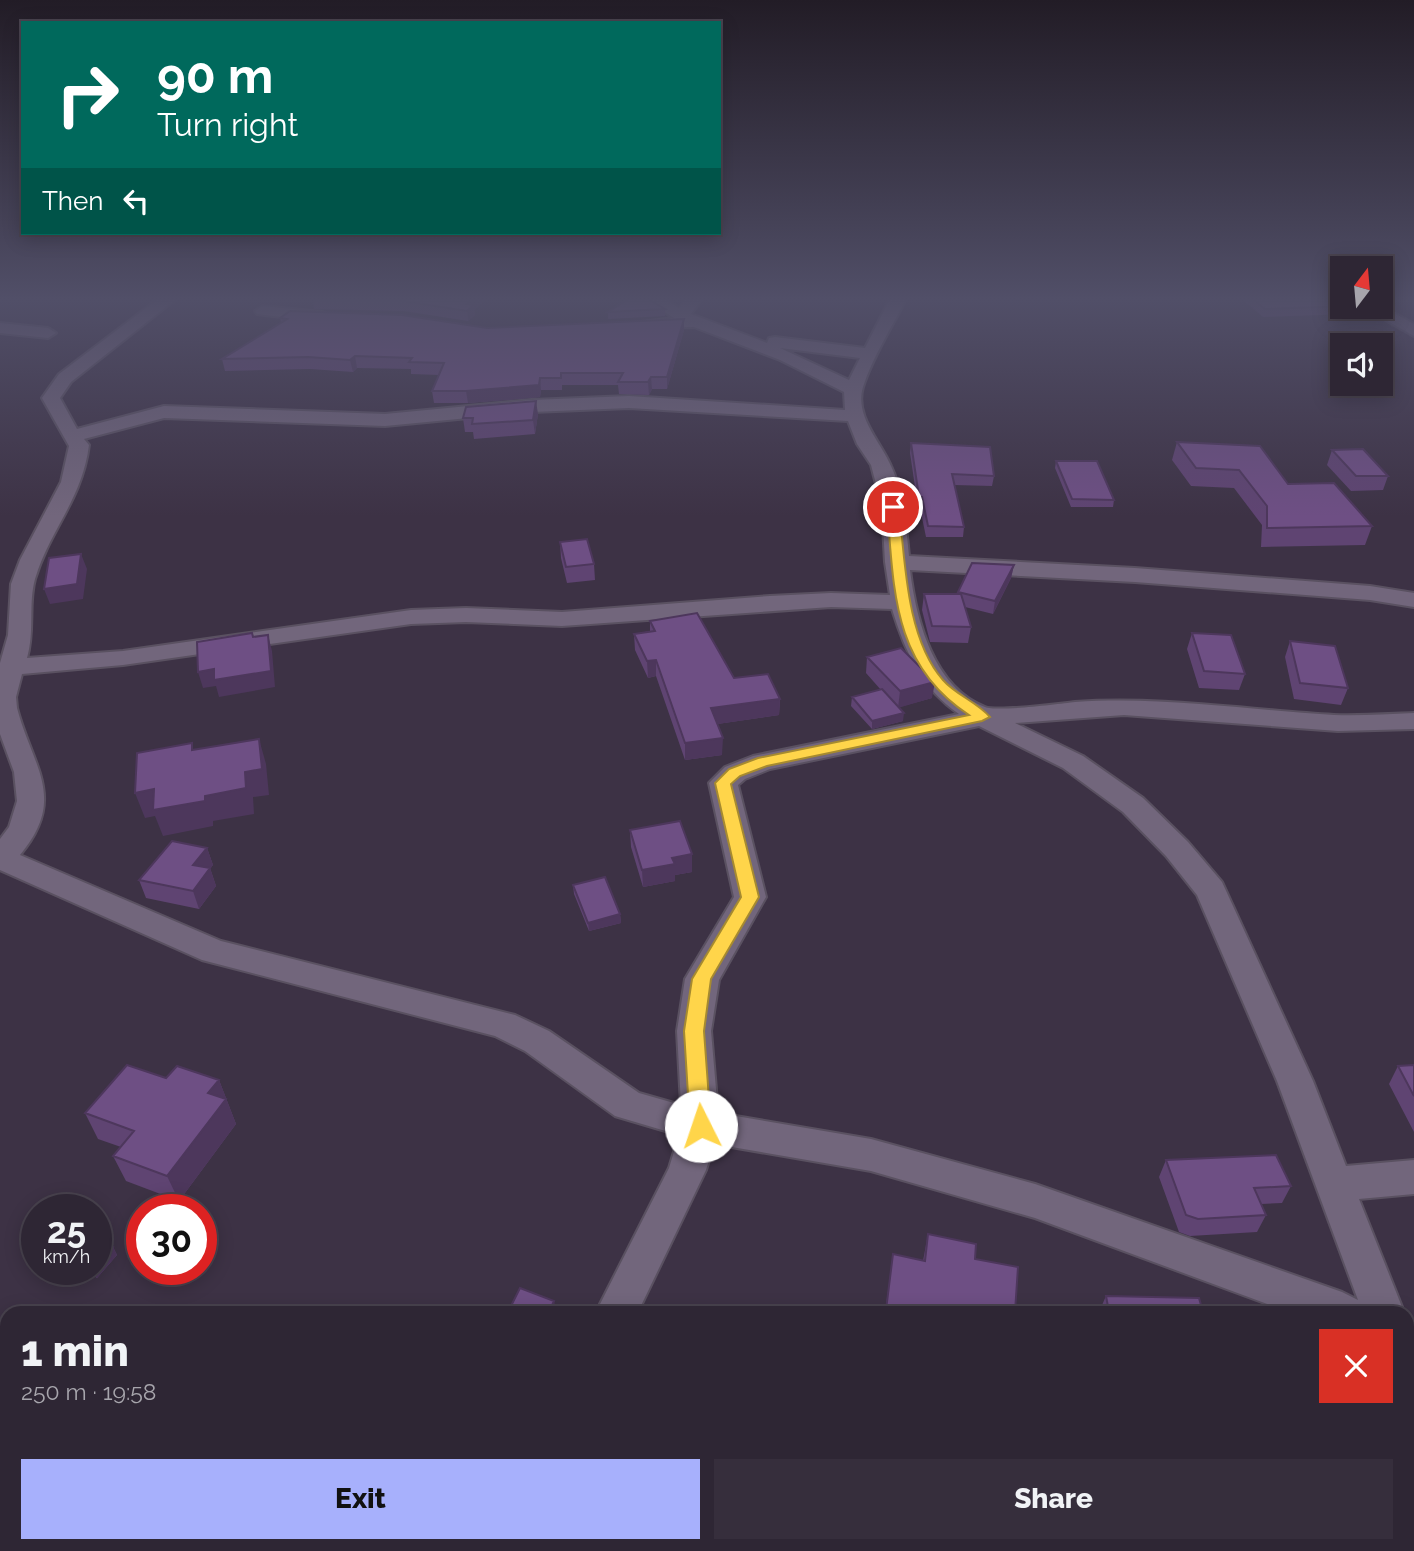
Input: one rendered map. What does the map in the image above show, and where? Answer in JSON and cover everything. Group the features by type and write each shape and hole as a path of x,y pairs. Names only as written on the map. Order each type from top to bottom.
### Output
{"street":[{"path":"74,371 65,378 51,398 71,436 79,445 78,464 60,510 22,580 22,620 3,698 5,716 30,776 31,815 20,838 0,858 213,951 503,1025 537,1041 628,1105 701,1126 871,1155 1035,1201 1325,1306"},
{"path":"808,371 854,403 887,479 893,507 896,562 902,602 914,640 935,680 956,700 982,717 1073,762 1133,805 1177,849 1211,890 1295,1081 1381,1306"},
{"path":"854,403 864,371"},
{"path":"71,436 164,412 385,420 532,405 629,402 854,403"},
{"path":"896,562 1167,577 1388,595 1414,600"},
{"path":"12,667 124,658 411,617 466,615 562,619 770,603 831,600 902,602"},
{"path":"620,1306 687,1170 701,1126 694,1031 702,979 750,897 723,783 735,773 763,762 982,717 1125,707 1338,723 1414,720"},
{"path":"1336,1184 1414,1177"}],"building":[{"path":"440,371 669,371 667,377 651,377 648,382 618,382 623,373 561,373 561,378 540,378 539,385 432,391"},
{"path":"536,401 533,420 472,424 473,418 463,418 466,407"},
{"path":"1177,442 1260,446 1288,484 1334,483 1372,526 1267,528 1267,506 1239,470 1196,468"},
{"path":"911,443 990,447 994,476 952,474 964,527 928,526 922,497 919,497"},
{"path":"1363,449 1388,476 1356,476 1332,450"},
{"path":"1056,461 1097,461 1114,500 1072,499"},
{"path":"587,539 594,564 566,567 560,542"},
{"path":"81,554 77,584 44,589 49,558"},
{"path":"972,563 1014,565 995,601 958,592"},
{"path":"924,594 961,594 971,627 932,626"},
{"path":"697,613 734,678 768,674 780,699 711,708 723,738 685,743 656,660 647,661 634,634 655,631 650,621"},
{"path":"252,633 253,637 268,635 271,671 214,680 214,669 198,672 197,642"},
{"path":"1192,633 1231,635 1245,674 1204,671"},
{"path":"1290,641 1335,646 1348,688 1300,683"},
{"path":"901,648 935,682 900,691 867,657"},
{"path":"882,689 904,713 872,721 852,697"},
{"path":"259,739 262,769 245,772 246,788 205,796 205,801 153,810 154,789 135,793 137,753 192,743 192,750"},
{"path":"680,821 692,854 672,858 675,864 642,870 630,830"},
{"path":"172,841 207,848 193,865 210,868 193,891 139,880"},
{"path":"605,877 620,914 588,923 573,885"},
{"path":"127,1065 166,1078 177,1066 219,1080 208,1093 226,1099 167,1176 113,1156 134,1131 85,1113"},
{"path":"1414,1065 1414,1096 1398,1066"},
{"path":"1276,1155 1291,1186 1254,1188 1266,1215 1198,1219 1186,1215 1166,1160"},
{"path":"928,1234 976,1244 975,1259 1018,1267 1015,1306 886,1306 893,1254 925,1261"},
{"path":"520,1288 554,1301 552,1306 511,1306"},
{"path":"1106,1296 1199,1298 1201,1306 1108,1306"}],"route":[{"path":"701,1126 694,1031 702,979 750,897 723,783 735,773 763,762 982,717 956,700 935,680 914,640 902,602 896,562 893,507"}]}
